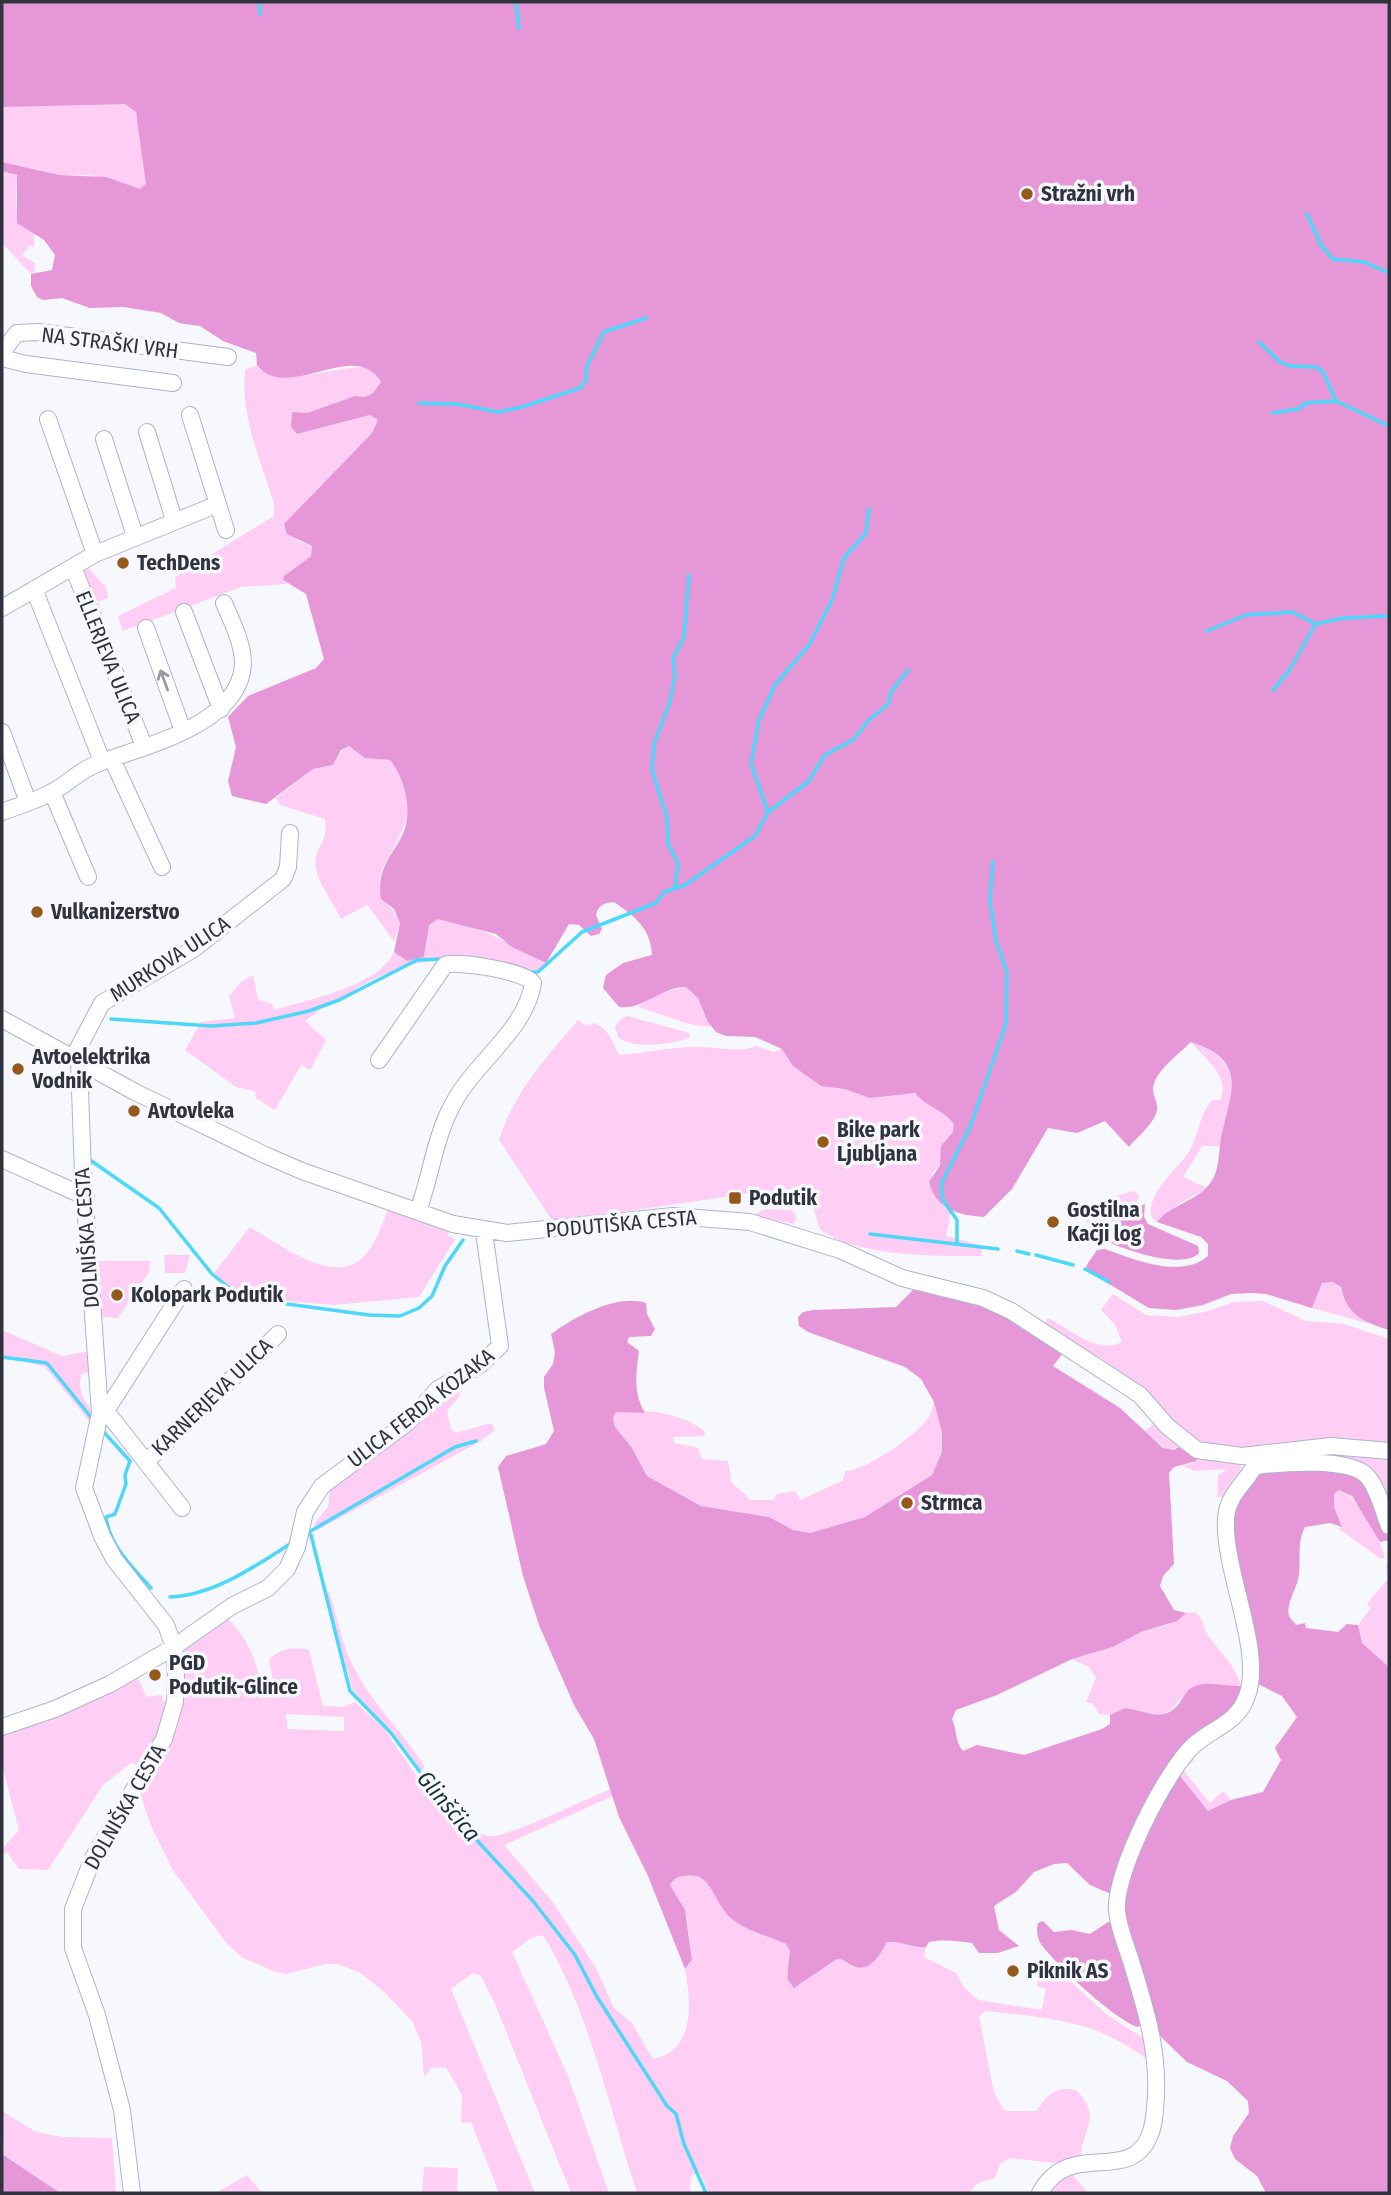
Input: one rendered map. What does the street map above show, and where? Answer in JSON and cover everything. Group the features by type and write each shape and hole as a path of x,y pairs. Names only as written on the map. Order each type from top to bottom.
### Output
{"street":[{"name":"NA STRAŠKI VRH","path":"173,383 26,364 2,355 18,333 38,332 228,357"},
{"path":"190,415 226,530"},
{"path":"48,419 95,554"},
{"path":"146,432 174,520"},
{"path":"104,439 135,536"},
{"path":"2,608 95,554 218,504"},
{"name":"ELLERJEVA ULICA","path":"73,567 144,746"},
{"name":"ELLERJEVA ULICA","path":"34,589 107,760 162,867"},
{"name":"ELLERJEVA ULICA","path":"2,812 52,792 107,760 205,721 221,709 236,689 243,663 241,646 224,603"},
{"path":"184,612 221,709"},
{"name":"ELLERJEVA ULICA","path":"146,628 183,731"},
{"path":"2,732 28,802"},
{"path":"52,792 88,877"},
{"name":"MURKOVA ULICA","path":"76,1060 102,1003 195,948 283,879 288,867 290,833"},
{"path":"379,1060 445,965 464,962 493,971 523,974 533,983 532,992 516,1022 452,1105 418,1211"},
{"name":"PODUTIŠKA CESTA","path":"2,1019 135,1092 302,1171 484,1232 507,1234 673,1216 718,1217 782,1230 840,1250 902,1278 983,1298 1011,1311 1140,1395 1185,1443 1209,1452 1257,1460 1331,1446 1389,1451"},
{"name":"DOLNIŠKA CESTA","path":"76,1060 101,1419 85,1479 90,1506 114,1559 166,1625 174,1647 175,1702 167,1732 157,1755 93,1858 73,1909 71,1930 74,1948 97,2014 122,2110 132,2193"},
{"path":"2,1159 86,1197"},
{"name":"ULICA FERDA KOZAKA","path":"192,1632 232,1606 268,1588 288,1569 298,1547 305,1512 322,1486 408,1422 438,1390 480,1365 500,1346 484,1232"},
{"path":"182,1508 147,1461 101,1419 184,1289"},
{"name":"KARNERJEVA ULICA","path":"147,1461 278,1334"},
{"path":"1040,2193 1048,2178 1060,2169 1131,2157 1143,2149 1150,2136 1157,2072 1155,2042 1121,1927 1118,1899 1129,1861 1162,1787 1195,1744 1228,1724 1240,1711 1247,1695 1250,1671 1248,1643 1227,1549 1226,1519 1237,1486 1257,1460 1356,1468 1367,1476 1389,1526"},
{"path":"166,1625 192,1632"},
{"path":"2,1727 83,1697 174,1647 192,1632"}],"shaded area":[{"path":"2,2 1389,2 1389,1330 1371,1324 1352,1311 1341,1287 1332,1282 1322,1283 1312,1308 1266,1294 1251,1293 1231,1294 1203,1305 1176,1310 1149,1308 1089,1272 1086,1266 1097,1250 1105,1249 1144,1262 1171,1267 1197,1263 1208,1256 1208,1244 1201,1237 1157,1222 1206,1188 1211,1183 1218,1165 1232,1081 1229,1069 1222,1059 1210,1050 1191,1042 1156,1078 1153,1090 1157,1106 1155,1117 1129,1147 1105,1121 1077,1133 1048,1128 1012,1189 984,1217 975,1216 943,1205 932,1191 929,1182 940,1165 941,1146 953,1132 954,1124 915,1093 870,1098 845,1089 821,1086 793,1066 782,1049 755,1037 726,1036 716,1032 708,1022 698,998 686,987 668,991 637,1005 619,1007 603,988 606,975 623,963 652,955 645,930 635,918 614,902 598,909 596,915 602,929 599,934 591,936 579,925 569,924 546,963 512,947 496,934 438,919 429,925 424,957 407,961 394,952 400,923 394,909 381,899 380,883 386,863 403,833 407,800 401,778 390,760 365,758 349,746 341,750 333,765 313,769 266,804 232,796 228,781 236,747 228,717 248,696 316,668 324,659 306,594 283,580 284,576 311,556 312,546 287,534 284,524 372,433 378,420 370,415 297,434 291,427 292,412 307,413 355,396 365,397 373,393 381,382 369,370 355,366 285,378 270,375 257,365 256,353 223,341 200,326 179,323 161,313 124,307 90,308 62,298 43,300 37,297 31,286 31,274 52,270 55,255 44,240 17,223 17,175 2,171 2,162 59,175 106,177 140,189 146,184 136,112 125,104 2,107"},
{"path":"125,104 136,112 147,175 146,184 140,190 90,175 59,175 2,162 2,107"},
{"path":"2,171 17,175 18,216 26,228 34,232 34,248 30,245 22,256 35,263 34,272 31,274 2,243"},
{"path":"257,365 266,372 292,376 365,367 375,371 381,382 373,393 365,397 355,396 307,413 292,412 297,434 371,415 379,419 372,433 306,501 297,541 312,546 311,556 289,572 283,580 286,584 241,587 123,631 118,616 176,588 175,577 274,516 274,504 249,421 244,387 245,370"},
{"path":"88,568 106,587 108,598 98,602 111,635 107,637 83,573"},
{"path":"354,746 365,758 390,760 403,782 408,801 406,819 380,877 381,895 400,923 394,941 367,905 341,919 320,880 315,864 324,837 325,819 280,805 276,798 313,769 333,765 345,747"},
{"path":"438,919 481,930 546,963 540,970 528,970 454,961 418,963 397,969 355,989 353,995 321,1009 305,1021 326,1040 310,1070 301,1065 275,1110 256,1098 255,1091 236,1087 185,1050 201,1022 235,1018 229,996 240,983 253,975 258,999 272,1004 274,1010 323,996 358,983 373,974 386,964 394,952 407,960 424,957 429,925"},
{"path":"686,987 698,998 711,1027 689,1024 638,1007 663,992"},
{"path":"627,1016 686,1032 690,1034 689,1038 652,1045 625,1041 618,1037 615,1027"},
{"path":"578,1020 586,1026 595,1023 604,1029 619,1055 687,1047 735,1050 757,1046 773,1052 782,1049 791,1059 901,1093 911,1092 952,1111 956,1125 943,1157 932,1174 942,1205 951,1211 946,1236 983,1246 981,1256 897,1253 854,1245 820,1229 811,1201 790,1192 765,1191 553,1222 499,1140 522,1091"},
{"path":"1191,1042 1222,1060 1229,1072 1231,1098 1220,1146 1202,1146 1183,1177 1207,1188 1178,1204 1157,1222 1151,1216 1154,1197 1187,1155 1208,1105 1212,1100 1220,1100 1222,1092 1222,1084 1215,1069"},
{"path":"1134,1191 1139,1195 1135,1207 1120,1215 1100,1239 1083,1217 1087,1208 1104,1206 1119,1195"},
{"path":"1145,1204 1144,1217 1148,1224 1198,1246 1199,1253 1191,1258 1166,1259 1100,1239 1120,1215"},
{"path":"389,1207 450,1228 448,1236 455,1239 419,1297 334,1305 262,1299 237,1295 214,1273 250,1227 288,1250 319,1264 348,1266 360,1260 370,1249"},
{"path":"765,1209 792,1210 797,1219 793,1224 753,1215"},
{"path":"164,1255 190,1255 185,1273 165,1273"},
{"name":"Kolopark Podutik","path":"98,1261 150,1261 149,1272 118,1318 101,1317"},
{"path":"1332,1282 1343,1291 1359,1314 1370,1324 1312,1308 1322,1283"},
{"path":"913,1290 942,1295 1008,1315 1063,1353 1053,1366 1120,1408 1163,1448 1174,1450 1178,1447 1197,1457 1196,1461 1174,1467 1169,1473 1174,1564 1163,1576 1160,1586 1174,1610 1186,1613 1177,1621 1141,1632 1113,1647 1072,1659 997,1695 956,1710 952,1719 963,1751 977,1745 1024,1755 1102,1729 1110,1724 1110,1715 1125,1708 1165,1714 1177,1706 1187,1692 1197,1685 1241,1686 1243,1693 1236,1709 1193,1740 1111,1894 1090,1885 1067,1863 1054,1864 1034,1872 1017,1891 994,1906 999,1930 1019,1946 998,1953 979,1953 972,1943 945,1940 929,1942 926,1947 887,1942 870,1965 859,1968 837,1959 794,1988 787,1978 790,1951 786,1944 738,1923 726,1913 707,1883 701,1878 683,1876 670,1885 685,1910 692,1960 685,1969 648,1876 619,1817 594,1739 574,1705 539,1625 523,1576 498,1467 506,1456 546,1444 554,1431 544,1388 544,1377 553,1364 555,1352 551,1334 597,1308 623,1301 635,1301 646,1303 647,1314 655,1329 651,1336 629,1337 627,1342 639,1351 637,1390 645,1413 616,1412 613,1418 615,1427 632,1448 647,1476 701,1506 769,1517 793,1530 810,1533 865,1517 932,1475 942,1452 942,1433 934,1402 921,1379 905,1367 808,1332 799,1326 798,1317 803,1312 813,1310 896,1307"},
{"path":"1113,1294 1146,1315 1176,1317 1205,1312 1234,1302 1263,1301 1306,1321 1344,1324 1389,1339 1389,1442 1332,1438 1261,1448 1208,1445 1194,1439 1179,1427 1146,1390 1102,1359 1043,1326 1048,1318 1093,1343 1113,1345 1122,1342 1115,1325 1101,1310"},
{"path":"2,1330 62,1356 90,1351 89,1372 82,1373 80,1386 96,1417 90,1422 45,1367 2,1355"},
{"path":"456,1385 461,1388 459,1397 447,1411 451,1429 456,1433 492,1424 495,1430 481,1441 316,1531 314,1524 328,1507 330,1488 436,1397"},
{"path":"934,1402 942,1433 942,1452 932,1475 865,1517 810,1533 792,1530 769,1517 701,1506 647,1476 632,1448 615,1427 613,1418 616,1412 639,1411 663,1413 685,1420 704,1431 705,1436 673,1437 674,1443 698,1448 702,1459 728,1461 732,1483 751,1500 774,1500 776,1494 795,1491 800,1500 842,1481 846,1471 879,1458 903,1442 923,1425 932,1412"},
{"path":"1156,1422 1178,1447 1168,1450 1144,1432"},
{"path":"1331,1452 1389,1455 1389,1517 1299,1459"},
{"path":"1197,1457 1241,1463 1241,1474 1225,1497 1217,1497 1218,1476 1227,1469 1195,1471 1181,1465 1191,1464"},
{"path":"1324,1466 1366,1479 1389,1540 1380,1542 1352,1496 1339,1490 1334,1494 1334,1507 1342,1527 1330,1523 1305,1527 1302,1534 1299,1576 1288,1612 1296,1625 1305,1623 1306,1628 1338,1632 1347,1624 1358,1625 1362,1643 1389,1667 1389,2193 1266,2193 1257,2176 1235,2159 1230,2148 1233,2136 1249,2113 1248,2101 1227,2081 1187,2062 1159,2035 1126,1927 1126,1886 1137,1855 1176,1771 1208,1811 1231,1800 1263,1792 1281,1760 1275,1748 1297,1717 1282,1696 1256,1683 1237,1577 1232,1509 1256,1473"},
{"path":"1340,1490 1354,1501 1368,1520 1385,1558 1381,1559 1339,1529 1341,1527 1333,1494"},
{"path":"1389,1563 1389,1667 1362,1643 1358,1625 1371,1608 1367,1604 1388,1579 1386,1566"},
{"path":"329,1592 345,1647 355,1670 425,1767 421,1770 392,1731 379,1721 353,1690 325,1593"},
{"path":"1194,1612 1200,1616 1208,1635 1231,1665 1241,1686 1193,1691 1184,1696 1170,1711 1157,1716 1125,1708 1110,1715 1099,1714 1093,1704 1086,1702 1096,1678 1089,1667 1072,1659 1113,1647 1141,1632 1165,1626 1186,1613"},
{"path":"225,1617 246,1643 265,1693 275,1690 269,1660 273,1656 288,1649 309,1650 323,1706 343,1707 355,1702 385,1730 415,1774 460,1827 466,1822 486,1835 500,1835 612,1789 613,1796 504,1845 552,1901 596,1968 614,2008 632,2023 653,2059 667,2054 677,2046 687,2023 689,1996 685,1969 692,1960 687,1919 670,1885 677,1877 693,1874 709,1885 730,1917 786,1944 790,1951 787,1978 799,1985 837,1959 852,1966 869,1965 887,1941 892,1941 926,1947 924,1957 956,1973 963,1986 978,2000 1042,2010 1046,1989 1037,1986 1038,1960 1050,1962 1106,2014 1149,2042 1151,2063 1132,2049 1093,2029 1052,2019 985,2011 979,2016 994,2092 1004,2111 1037,2111 1044,2100 1058,2090 1076,2090 1084,2099 1090,2115 1081,2157 1054,2163 1009,2158 1000,2164 995,2178 978,2183 969,2193 709,2193 701,2174 691,2174 690,2193 637,2193 586,2028 574,1996 543,1935 531,1938 512,1952 568,2076 609,2193 571,2193 495,2004 481,1976 473,1973 451,1989 535,2193 499,2193 471,2122 461,2123 462,2095 446,2067 431,2068 424,2077 421,2042 412,2021 382,1990 359,1972 337,1964 325,1964 286,1974 243,1958 227,1944 172,1869 151,1826 140,1793 164,1747 180,1652","holes":["286,1714 344,1717 344,1731 288,1729"]},
{"path":"136,1672 146,1697 162,1695 163,1701 171,1701 166,1726 143,1769 132,1762 103,1785 48,1870 19,1869 7,1852 2,1856 2,1849 19,1830 2,1765 2,1730"},
{"path":"1192,1756 1194,1760 1183,1770 1210,1803 1223,1791 1231,1800 1208,1811 1176,1771"},
{"path":"1043,1921 1054,1932 1072,1930 1090,1934 1108,1922 1114,1923 1145,2024 1137,2027 1114,2013 1059,1965 1039,1939 1038,1923"},
{"path":"2,2111 36,2132 62,2137 112,2138 116,2193 60,2193 4,2155"},
{"path":"2,2154 60,2193 2,2193"},
{"path":"424,2167 458,2168 457,2193 422,2193"},
{"path":"1070,2172 1088,2193 1047,2193 1051,2186"},
{"path":"247,2175 262,2193 216,2193"}],"waterway":[{"path":"259,2 260,14"},
{"path":"516,2 519,28"},
{"path":"1307,214 1321,245 1333,259 1364,262 1389,273"},
{"path":"419,403 457,404 498,412 580,388 586,380 587,366 604,332 646,318"},
{"path":"1259,342 1280,362 1290,366 1316,367 1323,372 1336,401"},
{"path":"1273,413 1298,409 1306,403 1336,401 1389,426"},
{"path":"768,812 751,764 759,720 775,685 809,645 832,600 844,558 866,533 869,509"},
{"path":"675,887 678,863 668,844 667,818 652,770 654,744 670,702 675,675 673,658 684,637 689,575"},
{"path":"1207,631 1246,615 1292,612 1316,624 1343,618 1389,616"},
{"path":"1273,690 1289,671 1315,625"},
{"path":"529,972 538,972 582,932 656,903 664,892 685,885 755,836 768,812 808,782 825,755 853,740 869,720 888,704 891,692 908,670"},
{"path":"957,1243 957,1220 943,1200 941,1184 970,1127 1006,1024 1007,972 996,941 990,901 993,862"},
{"path":"111,1019 211,1026 256,1023 309,1011 339,1000 417,960 442,959"},
{"path":"90,1160 159,1208 212,1274 242,1298 369,1315 400,1316 419,1308 432,1296 445,1266 463,1240"},
{"path":"870,1234 998,1249"},
{"path":"1017,1251 1029,1254"},
{"path":"1036,1255 1073,1265"},
{"path":"1085,1269 1109,1282"},
{"name":"Glinščica","path":"2,1357 47,1363 94,1421"},
{"name":"Glinščica","path":"101,1429 130,1461 125,1475 126,1484 115,1514 106,1517 108,1527 123,1556 151,1588"},
{"path":"309,1532 455,1447 476,1441"},
{"name":"Glinščica","path":"306,1534 311,1535 350,1691 391,1733 447,1808 533,1901 575,1955 597,1997 667,2106 676,2114 684,2144 706,2193"},
{"name":"Glinščica","path":"170,1597 187,1595 219,1585 293,1542"}],"place":[{"name":"Stražni vrh","path":"1027,194"},
{"name":"TechDens","path":"123,563"},
{"name":"Vulkanizerstvo","path":"37,912"},
{"name":"Avtoelektrika Vodnik","path":"18,1069"},
{"name":"Avtovleka","path":"134,1111"},
{"name":"Bike park Ljubljana","path":"823,1142"},
{"name":"Podutik","path":"735,1198"},
{"name":"Gostilna Kačji log","path":"1053,1222"},
{"name":"Kolopark Podutik","path":"117,1295"},
{"name":"Strmca","path":"907,1503"},
{"name":"PGD Podutik-Glince","path":"155,1675"},
{"name":"Piknik AS","path":"1013,1971"}]}
